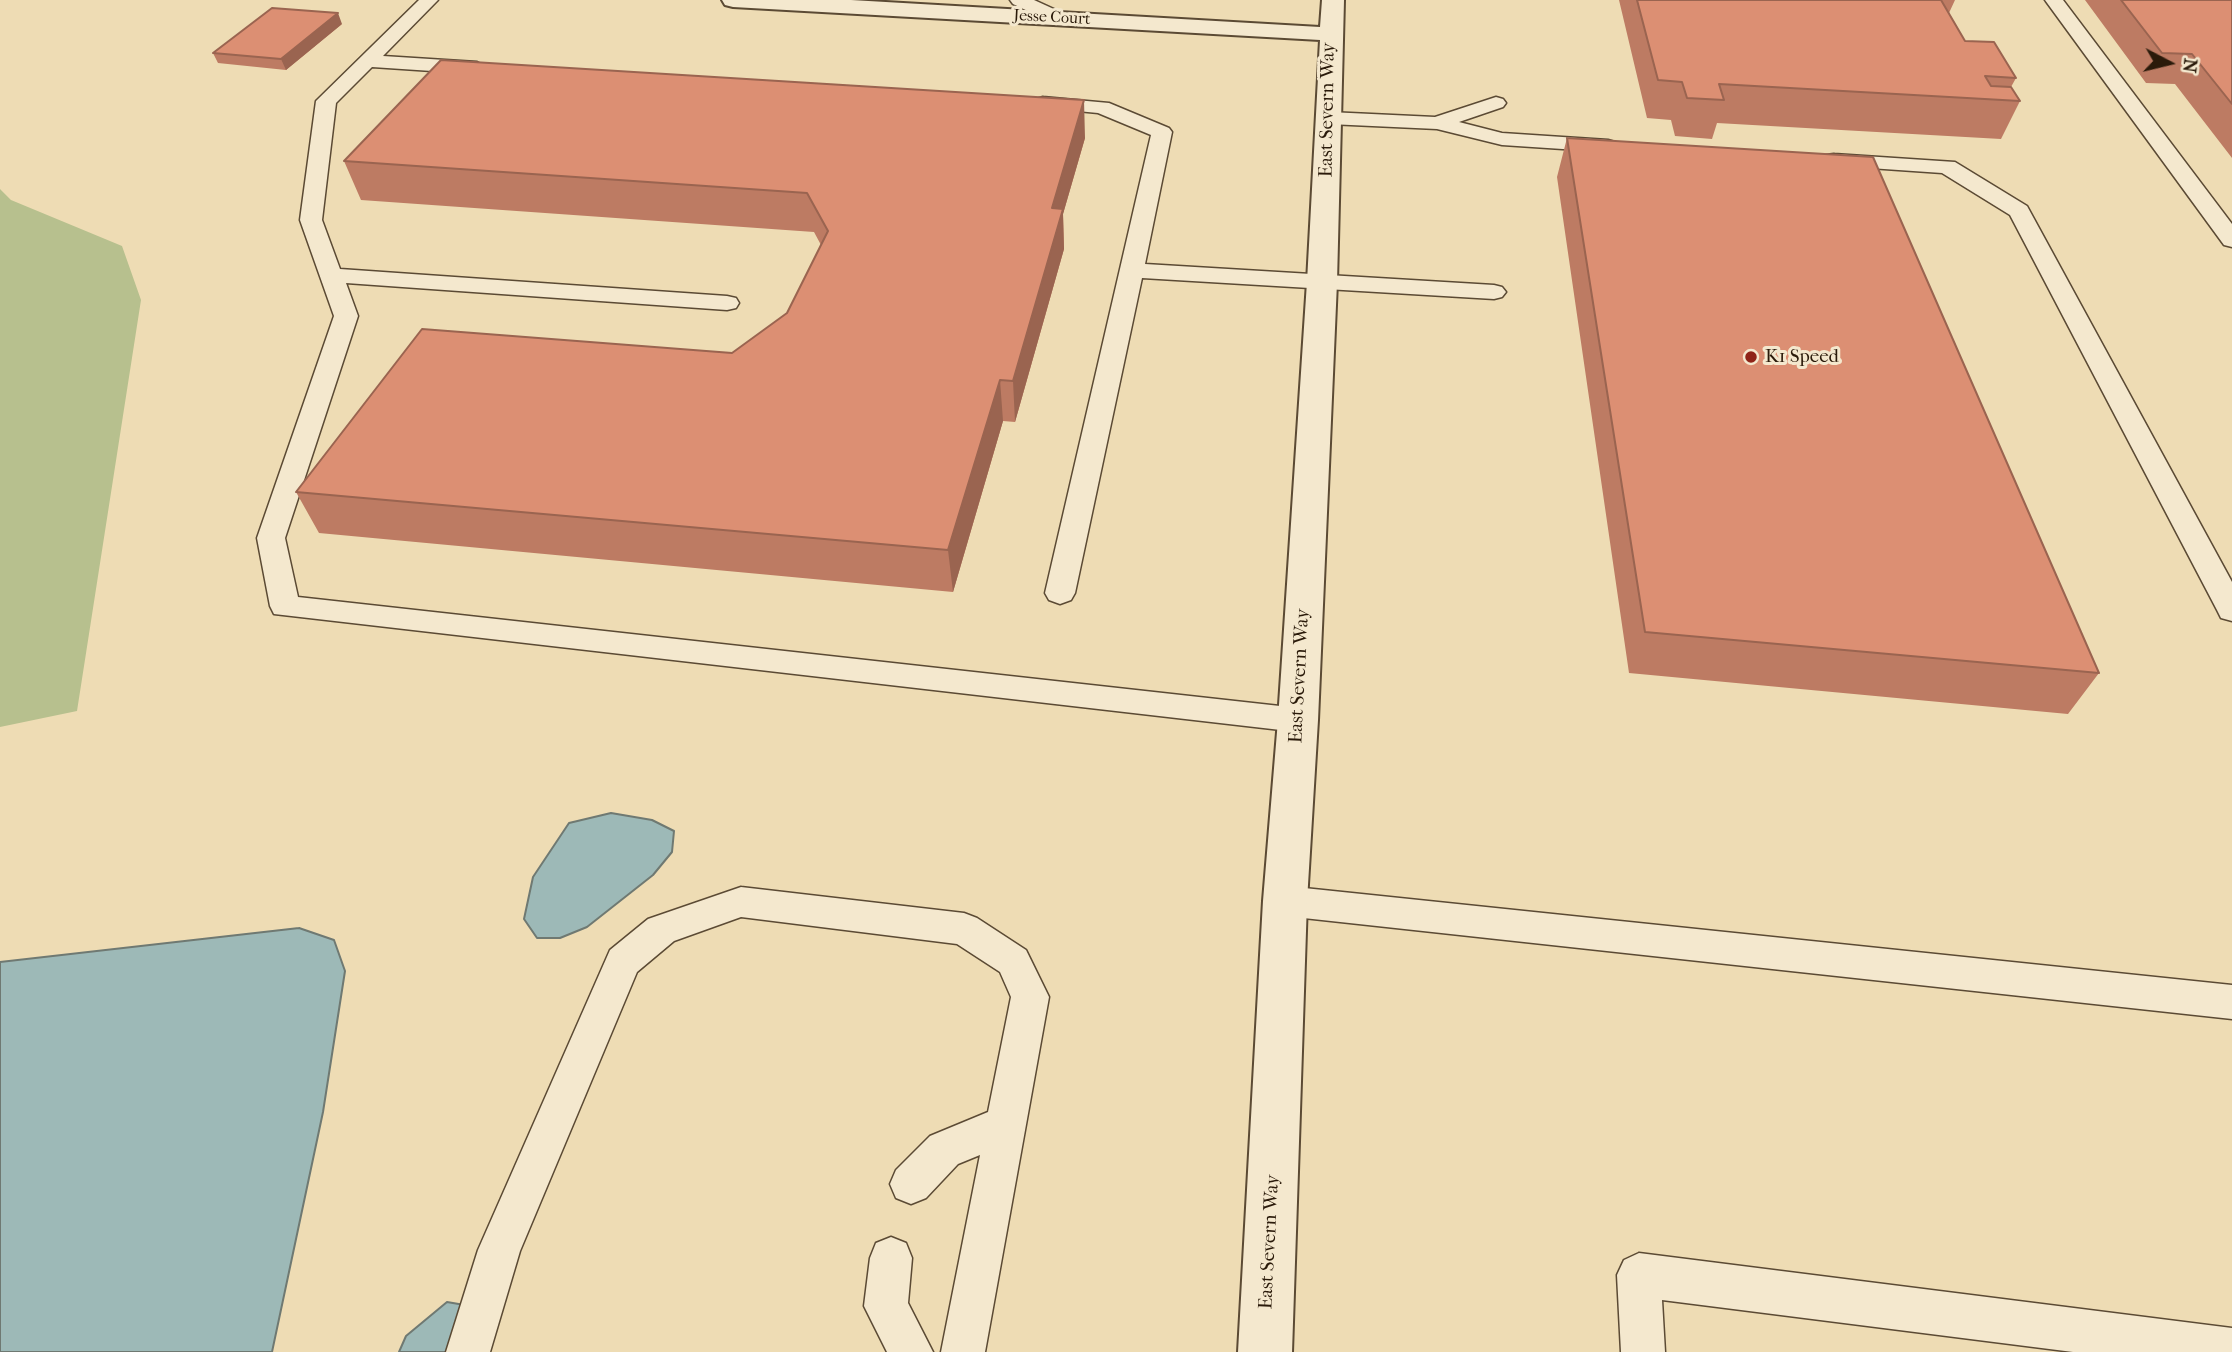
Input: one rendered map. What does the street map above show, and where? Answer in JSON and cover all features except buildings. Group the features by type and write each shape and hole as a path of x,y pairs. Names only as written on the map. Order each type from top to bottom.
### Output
{"street":[{"name":"Jesse Court","path":"733,0 1060,19 1331,17"},
{"name":"East Severn Way","path":"1265,1352 1285,901 1298,720 1322,282 1331,17"}],"lane":[{"path":"429,0 326,101 311,220 346,316 271,538 285,606 1298,720"},
{"path":"1019,0 1060,19"},
{"path":"2054,0 2232,240"},
{"path":"366,61 505,70"},
{"path":"1018,102 1102,107 1162,132 1060,593"},
{"path":"1437,123 1496,103"},
{"path":"1329,118 1437,123 1502,139 1623,147"},
{"path":"1812,158 1947,167 2020,211 2232,610"},
{"path":"1132,270 1494,292"},
{"path":"331,275 727,303"},
{"path":"1285,901 2232,1002"},
{"path":"468,1352 499,1250 623,961 662,930 741,902 964,929 1013,961 1030,997 963,1352"},
{"path":"911,1184 944,1150 1006,1124"},
{"path":"891,1258 886,1306 911,1352"},
{"path":"1643,1352 1639,1275 2232,1350"}],"green space":[{"path":"0,189 11,200 122,246 141,300 77,711 0,727"}],"water":[{"path":"611,813 652,820 674,831 672,852 653,875 587,927 560,938 537,938 524,919 533,877 569,823"},
{"path":"299,928 334,940 345,971 323,1112 272,1352 0,1352 0,962"},
{"path":"447,1302 482,1308 492,1345 487,1352 399,1352 406,1336"}],"place":[{"name":"K1 Speed","path":"1751,357"}]}
